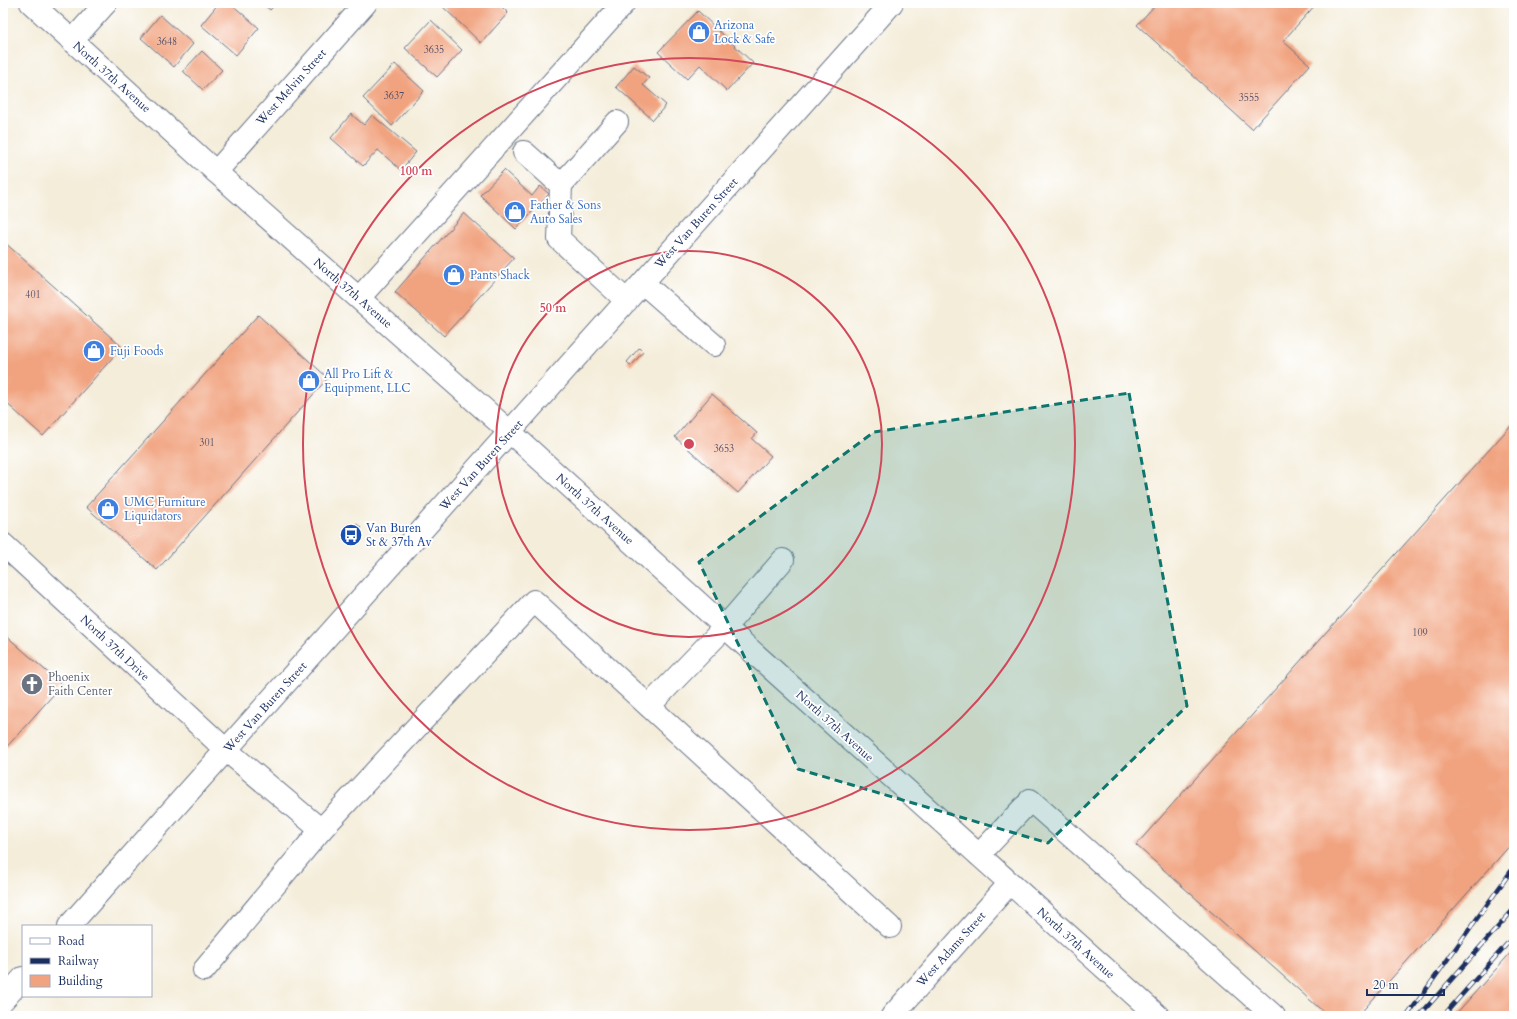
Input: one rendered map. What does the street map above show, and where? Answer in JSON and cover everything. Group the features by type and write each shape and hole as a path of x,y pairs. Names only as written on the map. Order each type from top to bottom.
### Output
{"street":[{"name":"North 37th Avenue","path":"31,3 216,172 510,432 1158,1016"},
{"path":"72,40 106,3"},
{"name":"West Melvin Street","path":"216,172 366,3"},
{"path":"359,298 624,3"},
{"name":"West Van Buren Street","path":"70,925 892,3"},
{"path":"617,122 561,184 558,239 627,301"},
{"path":"524,152 561,184"},
{"path":"643,282 714,345"},
{"name":"North 37th Drive","path":"3,544 226,750 321,830"},
{"path":"649,706 725,627 783,560"},
{"path":"204,970 321,830 534,601 890,926"},
{"path":"979,856 1027,804 1274,1016"},
{"name":"West Adams Street","path":"896,1015 1010,883"},
{"path":"3,1000 22,979"}],"highlighted area":[{"path":"1129,393 1187,706 1048,843 798,769 699,562 874,432"}],"building":[{"path":"219,3 230,3 259,28 236,55 201,25"},
{"path":"262,3 276,3 270,10"},
{"path":"445,3 498,3 508,13 481,43 442,6"},
{"path":"1157,3 1317,3 1283,41 1310,65 1252,129 1137,25"},
{"name":"Arizona Lock & Safe","path":"698,11 753,63 727,91 700,65 687,79 658,52"},
{"path":"160,15 193,44 174,67 141,38"},
{"path":"431,20 462,50 437,77 405,48"},
{"path":"202,51 222,70 203,90 183,71"},
{"path":"395,64 424,91 392,126 363,98"},
{"path":"634,66 649,78 643,85 666,105 653,120 616,87"},
{"path":"351,114 364,125 372,115 416,152 401,170 378,150 363,166 331,138"},
{"name":"Father & Sons Auto Sales","path":"504,170 532,196 540,186 549,194 516,229 480,195"},
{"name":"Pants Shack","path":"464,213 514,258 444,336 395,292"},
{"path":"3,241 122,347 43,436 3,400"},
{"path":"258,315 328,378 157,570 86,507"},
{"path":"639,348 643,352 631,366 627,362"},
{"path":"712,394 757,433 752,439 771,456 738,493 675,437"},
{"path":"1514,422 1514,841 1358,1016 1328,1016 1136,845"},
{"path":"357,524 361,528 350,540 346,536"},
{"path":"3,633 62,685 3,751"},
{"path":"1514,949 1514,1016 1454,1016"}],"railway":[{"path":"1407,1016 1514,867"},
{"path":"1419,1016 1514,909"},
{"path":"1443,1016 1514,936"}],"place":[{"name":"Arizona Lock & Safe","path":"699,32"},
{"name":"Father & Sons Auto Sales","path":"515,212"},
{"name":"Pants Shack","path":"454,275"},
{"name":"Fuji Foods","path":"94,351"},
{"name":"All Pro Lift & Equipment, LLC","path":"309,381"},
{"name":"UMC Furniture Liquidators","path":"108,509"},
{"name":"Van Buren St & 37th Av","path":"351,535"},
{"name":"Phoenix Faith Center","path":"32,684"}]}
